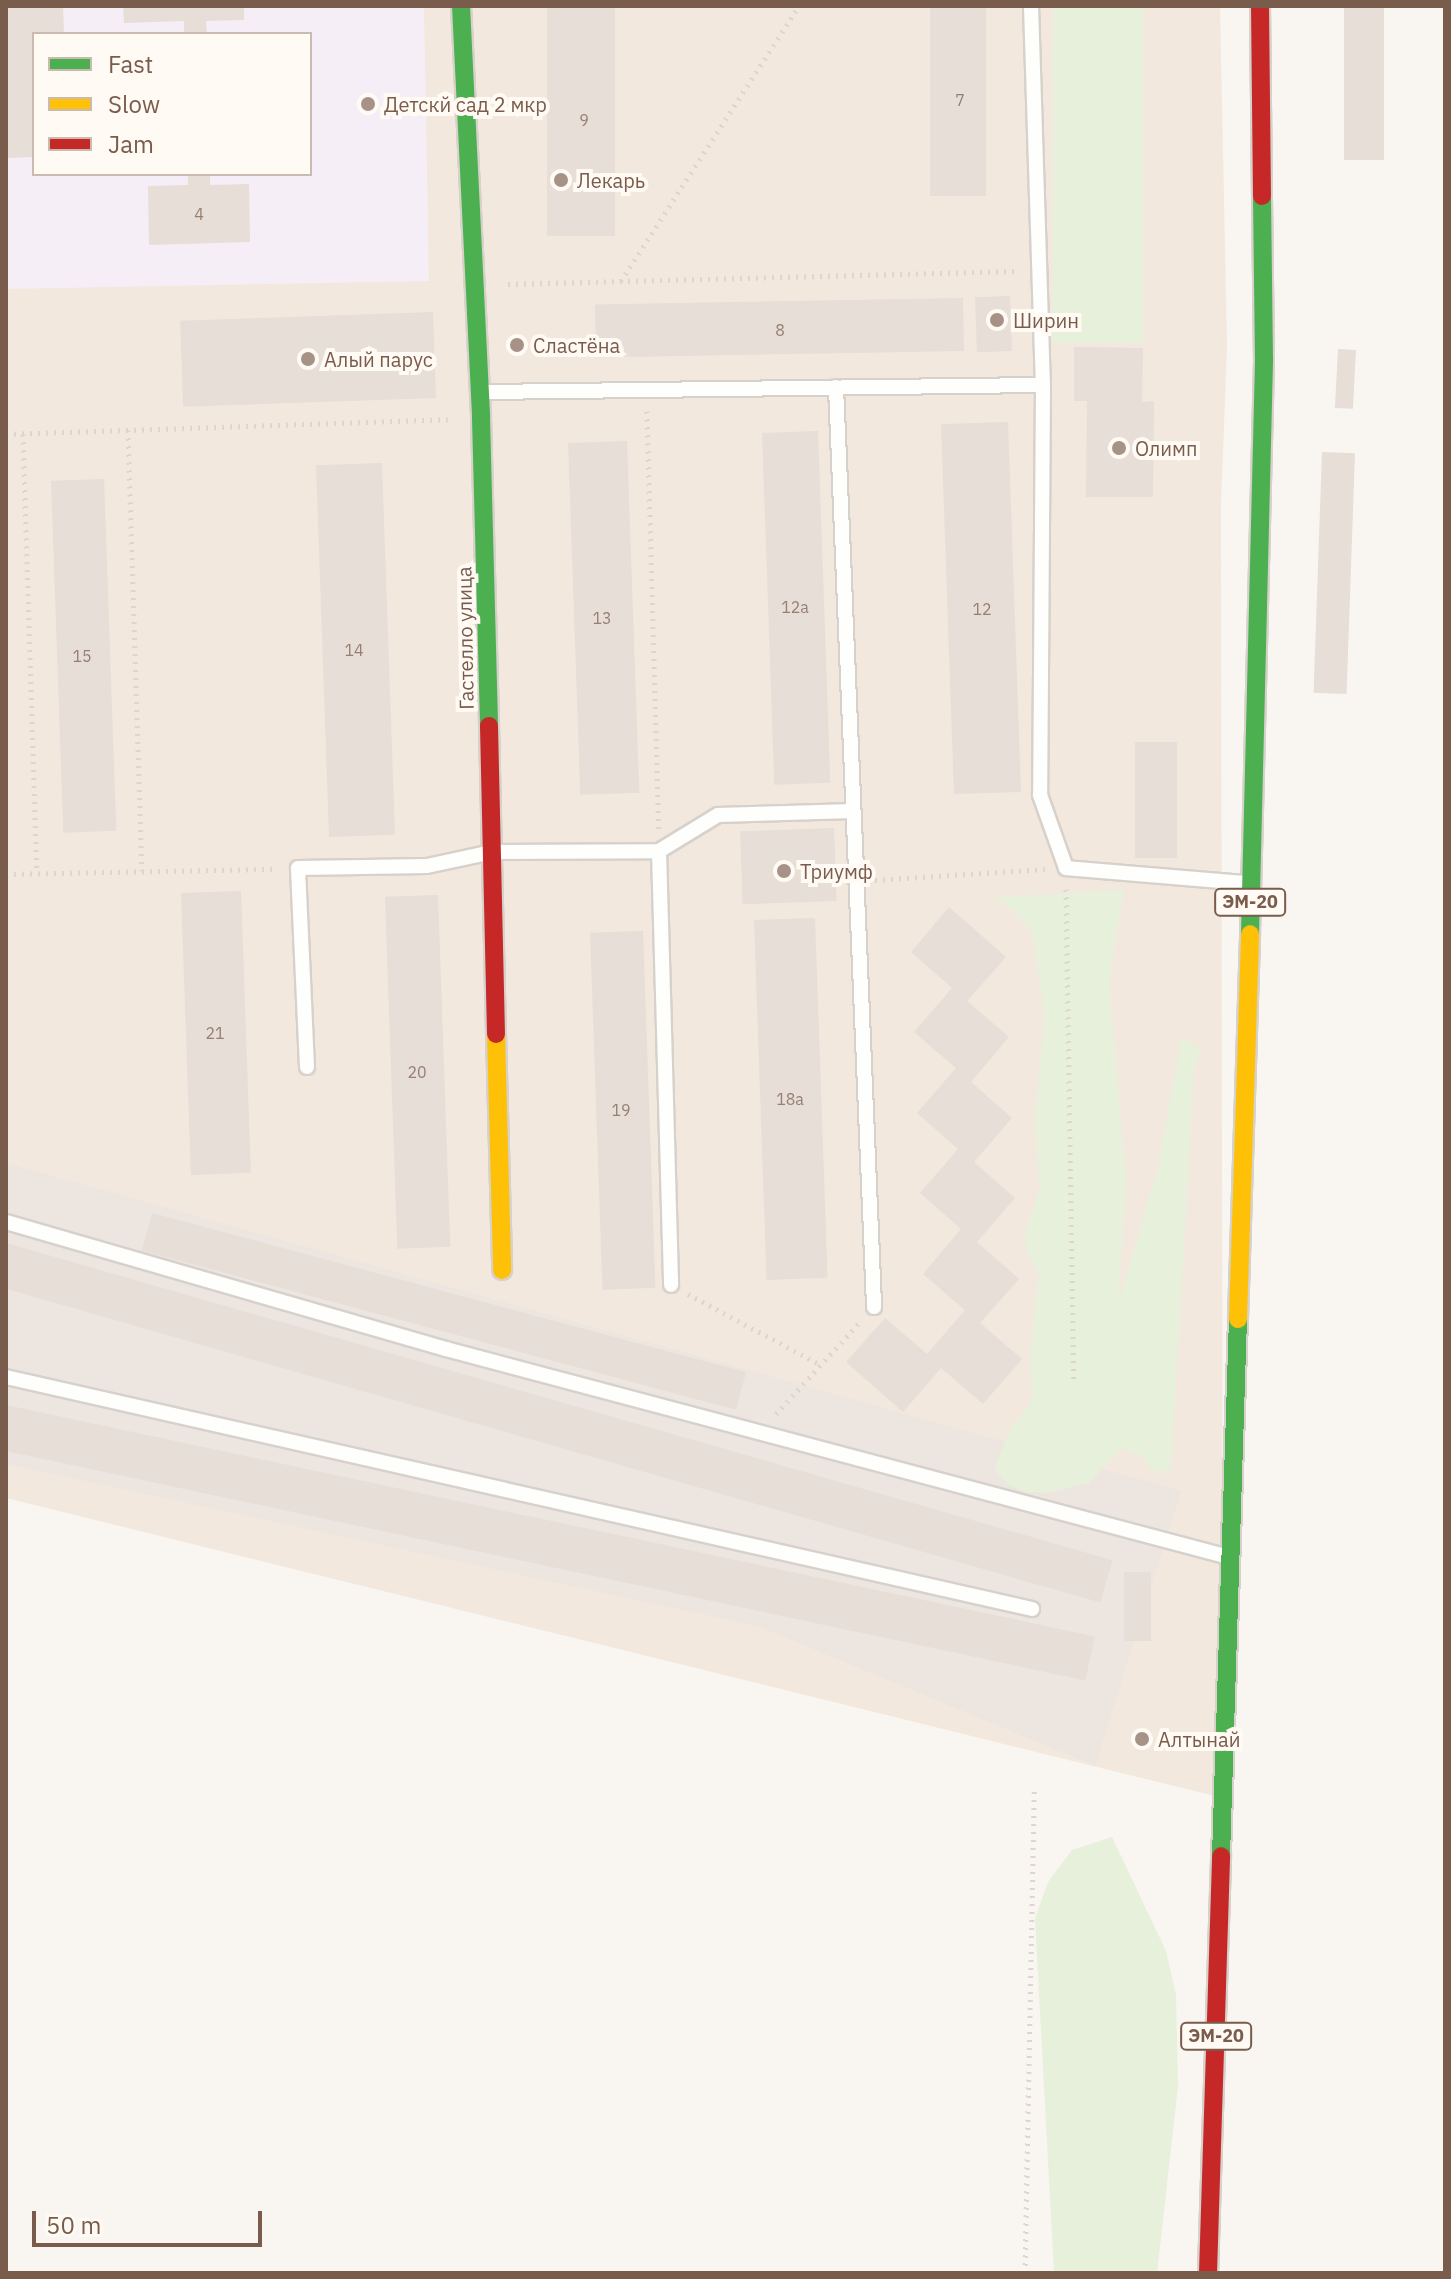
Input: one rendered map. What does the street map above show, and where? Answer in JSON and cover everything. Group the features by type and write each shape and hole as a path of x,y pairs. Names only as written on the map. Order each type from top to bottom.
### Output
{"main road":[{"name":"Гастелло улица","path":"461,6 481,418 502,1270"},
{"name":"ЭМ-20","path":"1208,2273 1264,361 1260,6"}],"lane":[{"path":"1031,6 1043,385 1040,795 1066,868 1251,884"},
{"path":"480,392 1043,385"},
{"path":"836,387 874,1307"},
{"path":"307,1067 298,868 427,866 492,852 659,851 718,815 853,811"},
{"path":"659,851 671,1285"},
{"path":"6,1222 760,1433 1228,1557"},
{"path":"6,1377 1032,1609"}],"path":[{"path":"621,282 799,6"},
{"path":"475,285 1040,271"},
{"path":"646,390 659,851"},
{"path":"6,434 481,418"},
{"path":"128,430 142,871"},
{"path":"23,434 37,873"},
{"path":"6,874 298,868"},
{"path":"856,881 1066,868 1074,1380"},
{"path":"671,1285 821,1365"},
{"path":"760,1433 874,1307"},
{"path":"1025,2273 1034,1788"}],"shaded area":[{"path":"6,6 1220,6 1227,346 1221,505 1223,1798 6,1498"},
{"name":"Детскй сад 2 мкр","path":"6,6 424,6 429,281 6,289"},
{"path":"6,1163 1181,1491 1095,1766 758,1626 6,1464"}],"green space":[{"path":"1053,6 1143,6 1143,343 1053,343"},
{"path":"1124,890 1109,979 1126,1180 1118,1305 1157,1171 1182,1037 1200,1048 1194,1073 1171,1470 1152,1471 1141,1455 1121,1448 1089,1483 1047,1493 1027,1492 1008,1485 994,1468 1008,1434 1032,1400 1030,1358 1039,1272 1027,1252 1025,1232 1040,1189 1035,1122 1045,1015 1032,930 1004,902 986,898"},
{"path":"1112,1837 1166,1951 1176,1995 1178,2086 1157,2273 1054,2273 1035,1919 1048,1882 1072,1850"}],"building":[{"path":"6,6 63,6 64,32 32,32 32,157 6,158"},
{"path":"123,6 244,6 244,20 206,21 207,32 184,32 184,21 124,23"},
{"path":"547,6 615,6 615,236 547,236"},
{"path":"930,6 986,6 986,196 930,196"},
{"path":"1344,6 1384,6 1384,160 1344,160"},
{"path":"188,176 210,176 210,185 249,184 250,242 149,245 148,186 188,185"},
{"path":"1010,296 1012,351 977,352 975,297"},
{"path":"963,298 964,351 596,357 595,304"},
{"name":"Алый парус","path":"433,312 436,398 183,407 180,321"},
{"path":"1074,347 1143,348 1142,402 1154,401 1153,497 1086,497 1087,401 1074,401"},
{"path":"1338,349 1356,350 1353,409 1335,408"},
{"path":"1008,422 1021,792 954,794 941,424"},
{"path":"818,431 830,783 774,785 762,433"},
{"path":"627,441 639,793 580,795 568,443"},
{"path":"1322,452 1355,453 1347,694 1314,693"},
{"path":"382,463 395,835 329,837 316,465"},
{"path":"104,479 116,831 63,833 51,481"},
{"path":"1135,742 1177,742 1177,858 1135,858"},
{"path":"834,828 837,901 743,904 740,831"},
{"path":"241,891 251,1173 191,1175 181,893"},
{"path":"438,895 450,1247 397,1249 385,897"},
{"path":"949,907 1006,957 967,1001 1009,1037 971,1082 1012,1118 974,1162 1015,1198 977,1242 1019,1279 980,1323 1022,1359 983,1404 941,1368 903,1412 846,1362 885,1318 927,1354 965,1310 923,1274 961,1229 920,1193 958,1149 917,1113 956,1068 914,1032 952,988 911,952"},
{"path":"815,918 828,1278 767,1280 754,920"},
{"path":"643,931 655,1288 602,1290 590,933"},
{"path":"152,1213 746,1372 736,1410 142,1251"},
{"path":"6,1243 1112,1560 1100,1603 6,1289"},
{"path":"6,1405 1095,1636 1085,1680 6,1451"},
{"path":"1124,1572 1151,1572 1151,1641 1124,1641"}],"traffic: fast":[{"path":"461,6 481,418 489,726"},
{"path":"1250,934 1264,361 1262,196"},
{"path":"1221,1856 1238,1319"}],"traffic: slow":[{"path":"1238,1319 1250,934"},
{"path":"496,1034 502,1270"}],"traffic: jam":[{"path":"1260,6 1262,196"},
{"path":"489,726 496,1034"},
{"path":"1208,2273 1221,1856"}],"place":[{"name":"Детскй сад 2 мкр","path":"368,104"},
{"name":"Лекарь","path":"561,180"},
{"name":"Ширин","path":"997,320"},
{"name":"Сластёна","path":"517,345"},
{"name":"Алый парус","path":"308,359"},
{"name":"Олимп","path":"1119,448"},
{"name":"Триумф","path":"784,871"},
{"name":"Алтынай","path":"1142,1739"}]}
